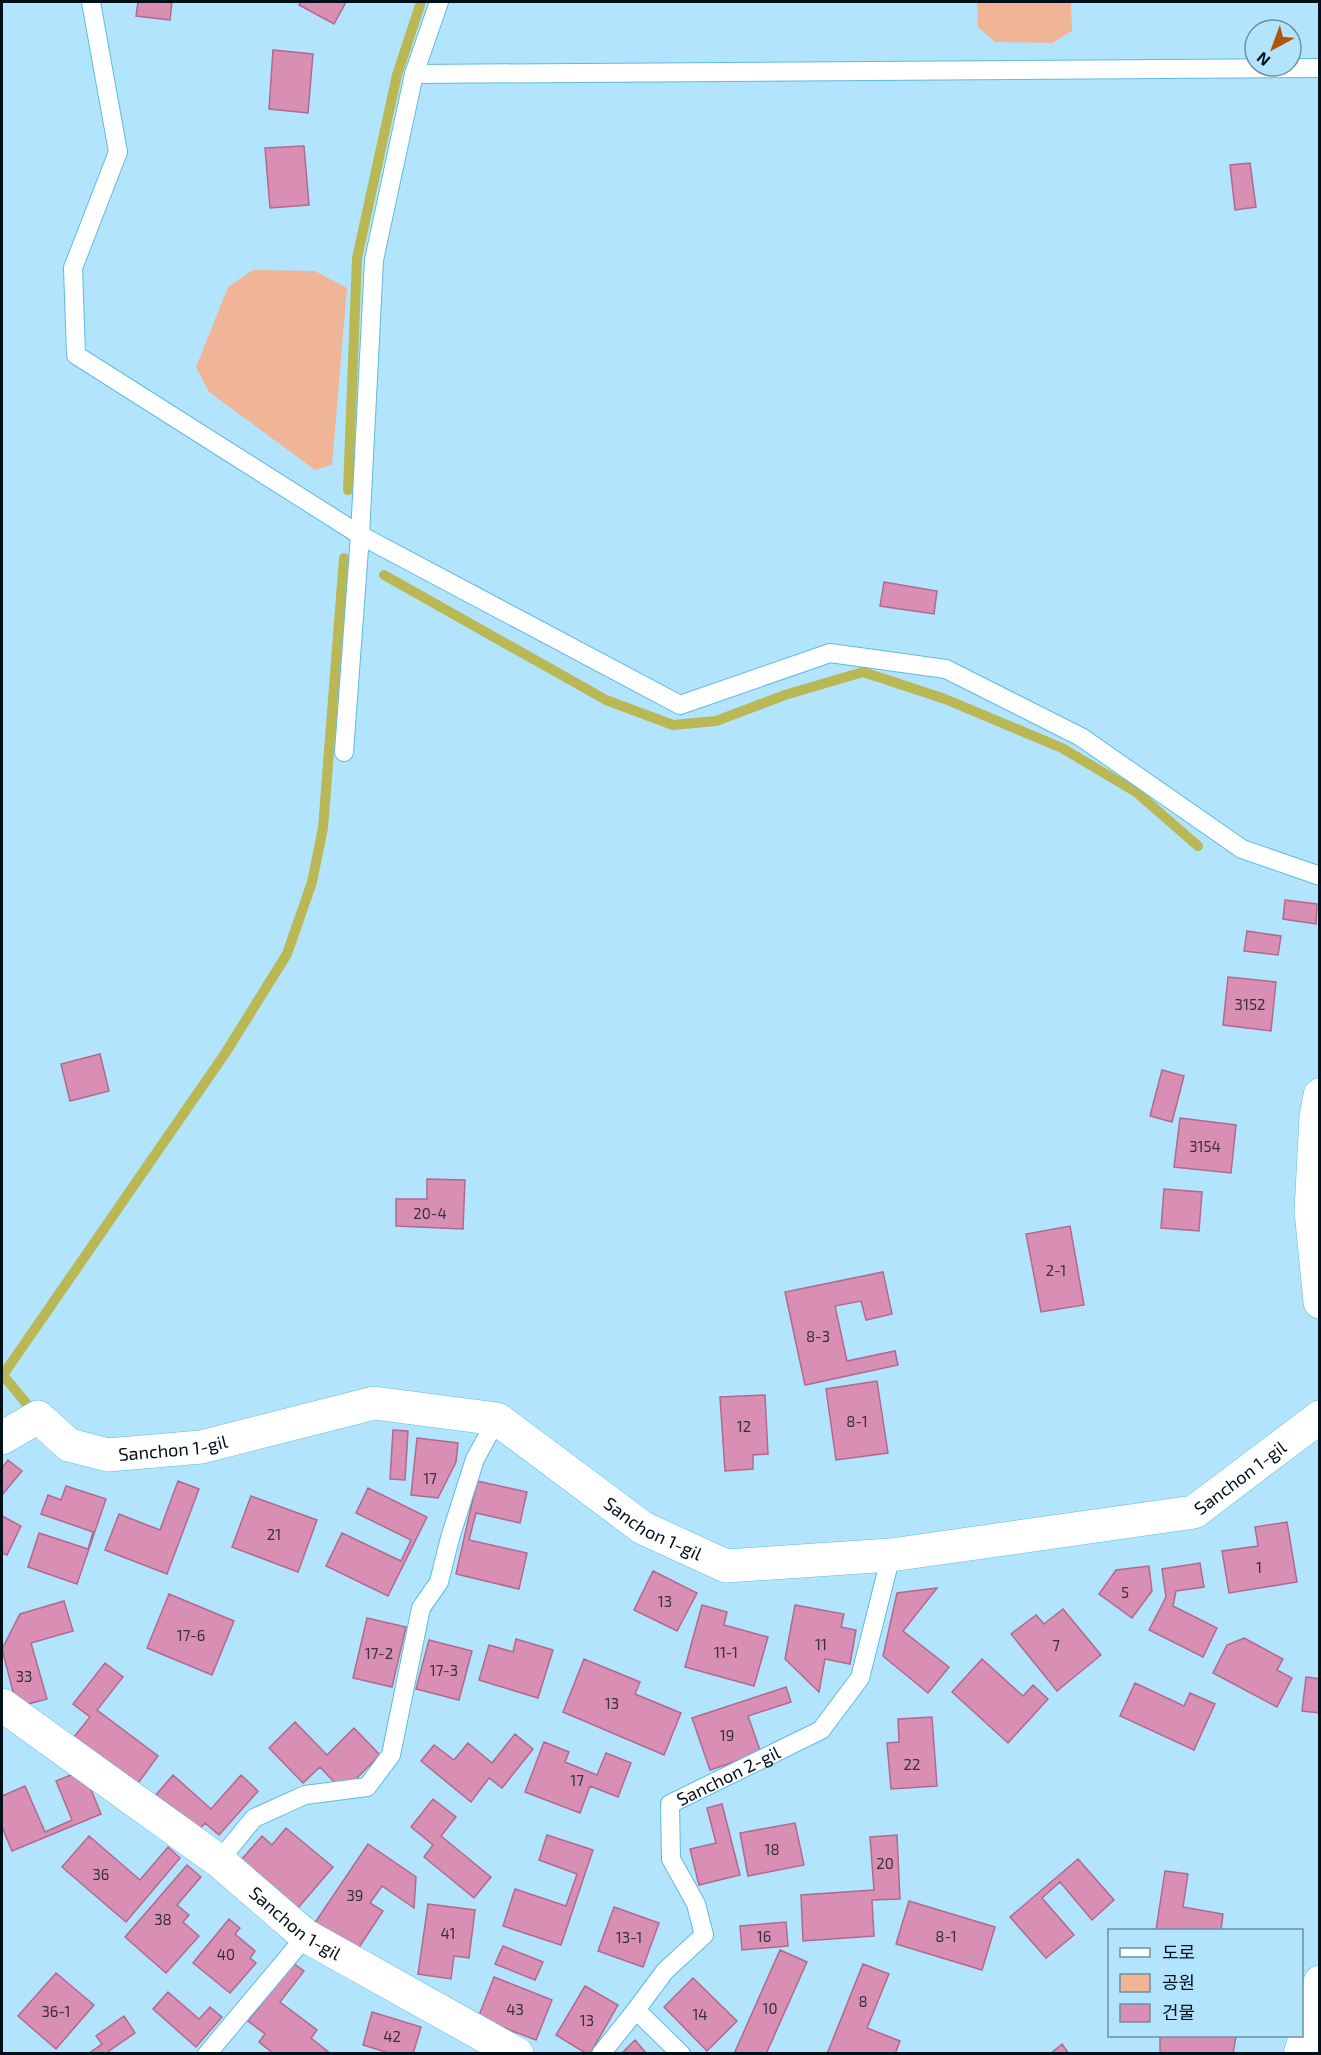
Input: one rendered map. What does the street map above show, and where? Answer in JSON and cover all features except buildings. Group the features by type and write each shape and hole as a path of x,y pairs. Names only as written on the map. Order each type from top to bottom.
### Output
{"street":[{"path":"1320,1095 1316,1117 1311,1211 1320,1302"},
{"name":"Sanchon 1-gil","path":"2,1438 38,1417 69,1446 108,1455 201,1447 374,1402 497,1419 643,1528 726,1566 891,1555 1194,1512 1320,1417"},
{"name":"Sanchon 1-gil","path":"5,1715 219,1861 306,1936 517,2054"},
{"path":"1318,1991 1317,2025 1320,2032"},
{"path":"1300,2054 1318,1991"}],"lane":[{"path":"91,2 118,152 73,268 75,355 360,535 680,705 830,653 946,669 1081,737 1242,849 1320,876"},
{"path":"344,752 360,535 374,260 414,74 439,2"},
{"path":"414,74 1320,68"},
{"path":"219,1861 254,1818 305,1794 367,1787 391,1755 421,1608 439,1582 450,1538 475,1459 497,1419"},
{"name":"Sanchon 2-gil","path":"636,2010 665,1971 704,1935 696,1904 671,1859 670,1804 821,1730 860,1678 891,1555"},
{"path":"207,2054 306,1936"},
{"path":"601,2054 636,2010 681,2054"}],"green space":[{"path":"977,2 1071,2 1072,31 1052,43 995,42 978,27"},
{"path":"253,270 315,271 347,288 332,465 315,470 209,392 196,367 228,287"}],"waterway":[{"path":"348,490 357,258 397,75 421,2"},
{"path":"3,1375 226,1052 287,954 312,882 323,828 344,558"},
{"path":"384,575 606,700 673,725 716,721 785,695 863,672 945,699 1062,748 1136,792 1198,846"},
{"path":"2,1374 36,1415"}]}
